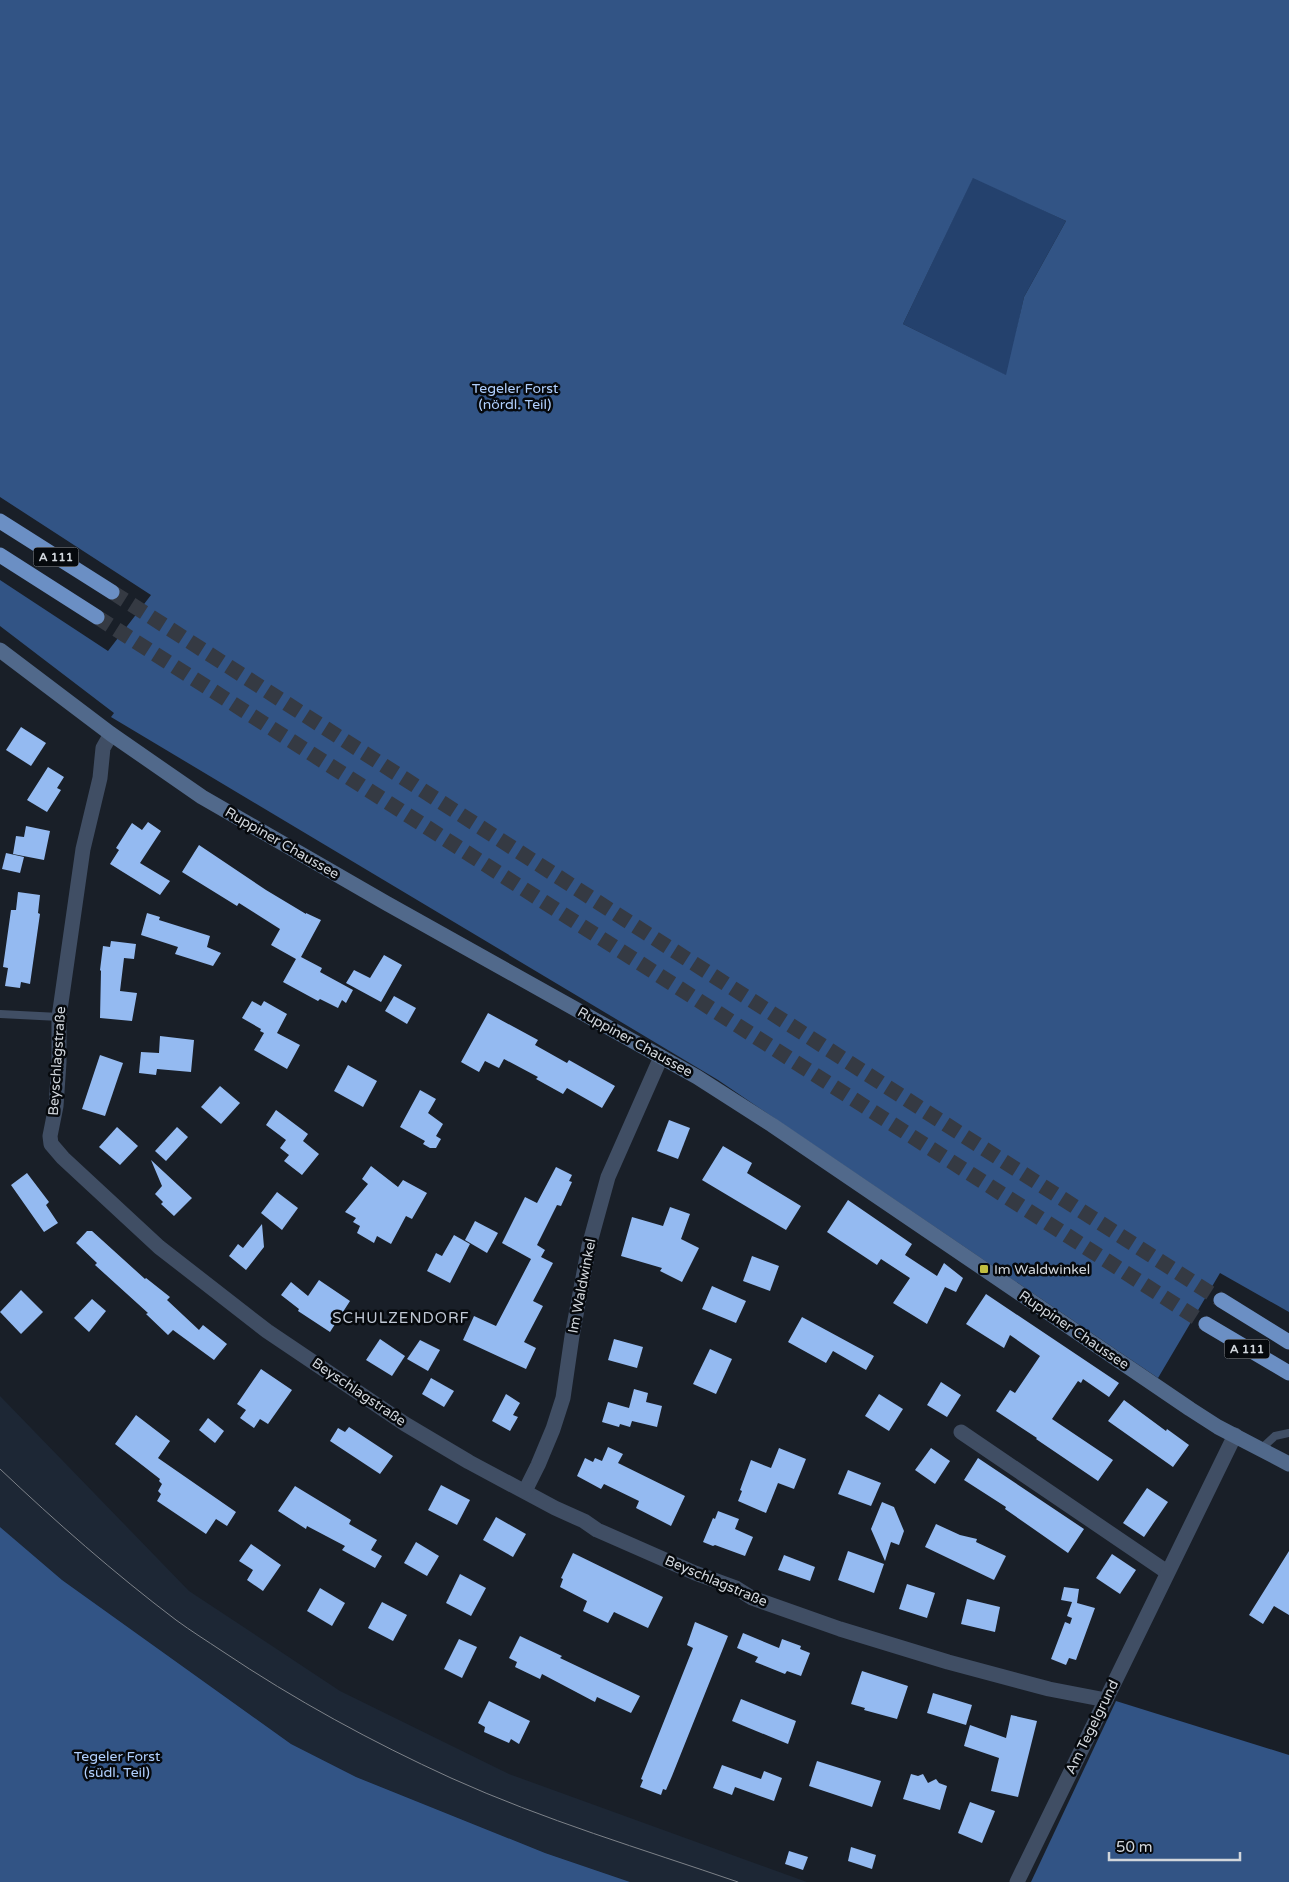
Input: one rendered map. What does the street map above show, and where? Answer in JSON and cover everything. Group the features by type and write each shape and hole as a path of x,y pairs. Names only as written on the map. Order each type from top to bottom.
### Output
{"highway":[{"name":"A 111","path":"0,521 112,592"},
{"name":"A 111","path":"0,555 97,617"},
{"name":"A 111","path":"1221,1300 1289,1342"},
{"name":"A 111","path":"1206,1324 1289,1373"}],"street":[{"name":"Ruppiner Chaussee","path":"0,650 174,779 232,815 697,1077 772,1125 1190,1409 1235,1436 1289,1464"},
{"name":"Beyschlagstraße","path":"111,734 103,748 100,778 85,841 59,1017 59,1062 56,1106 50,1136 51,1144 63,1158 158,1247 267,1331 405,1424 468,1462 555,1508 584,1521 597,1530 736,1588 752,1598 840,1629 948,1662 1049,1689 1106,1700"},
{"name":"Im Waldwinkel","path":"525,1491 542,1456 563,1398 572,1336 589,1246 608,1178 661,1056"},
{"path":"961,1432 1167,1572"},
{"name":"Am Tegelgrund","path":"1017,1882 1235,1436"}],"lane":[{"path":"0,1014 59,1017"},
{"path":"1261,1449 1275,1436 1289,1433"}],"shaded area":[{"path":"973,177 1066,221 1024,297 1007,376 903,324"},
{"path":"0,1396 189,1591 340,1691 509,1774 807,1882 630,1882 545,1853 356,1777 291,1744 62,1580 0,1527"}],"green space":[{"name":"Tegeler Forst (nördl. Teil)","path":"0,0 1289,0 1289,1312 1220,1273 1158,1378 718,1080 111,717 114,713 0,626 0,580 108,651 151,595 0,497","holes":["973,178 1066,221 1024,297 1006,375 903,324"]},
{"name":"Tegeler Forst (südl. Teil)","path":"0,1527 62,1580 291,1744 356,1777 545,1853 630,1882 0,1882"},
{"path":"1116,1701 1289,1755 1289,1882 1031,1882"}],"building":[{"path":"21,727 46,743 31,766 6,750"},
{"path":"48,767 64,777 57,788 61,790 47,812 27,800"},
{"path":"148,822 161,831 140,863 170,881 160,895 110,864 119,850 116,848 132,823 142,830"},
{"path":"26,826 50,831 44,860 13,854 16,836 24,837"},
{"path":"199,845 266,890 306,914 321,920 301,957 322,968 320,972 353,990 346,1003 342,1000 338,1008 320,999 318,1001 283,982 296,959 271,945 280,929 239,903 237,906 182,872"},
{"path":"6,853 24,857 20,873 2,869"},
{"path":"18,892 40,895 38,913 40,914 30,984 21,982 20,988 5,986 8,968 3,967 11,910 16,910"},
{"path":"147,913 160,917 159,920 210,936 207,947 221,953 213,966 175,954 178,947 141,935"},
{"path":"111,941 136,944 134,959 124,958 120,991 137,993 132,1021 100,1018 100,970 103,946 110,947"},
{"path":"384,955 402,965 381,1002 346,983 354,970 370,978"},
{"path":"394,996 416,1008 407,1024 385,1011"},
{"path":"252,1001 261,1006 264,1001 287,1014 277,1033 300,1045 287,1069 254,1050 264,1033 260,1031 261,1029 242,1018"},
{"path":"488,1013 538,1040 535,1045 567,1063 569,1060 615,1086 602,1108 567,1088 563,1094 536,1079 538,1077 504,1059 499,1068 485,1061 479,1072 461,1062"},
{"path":"160,1036 194,1040 191,1072 157,1069 156,1075 139,1073 141,1052 159,1053"},
{"path":"100,1055 123,1063 105,1116 82,1109"},
{"path":"348,1065 377,1081 363,1107 334,1091"},
{"path":"220,1086 240,1103 221,1124 201,1107"},
{"path":"420,1090 436,1099 428,1113 443,1124 436,1136 441,1139 436,1148 430,1148 423,1144 425,1141 400,1127"},
{"path":"276,1110 308,1134 303,1141 319,1154 302,1175 284,1161 289,1155 280,1148 286,1140 266,1125"},
{"path":"669,1120 690,1128 678,1159 657,1151"},
{"path":"117,1127 138,1146 120,1165 99,1147"},
{"path":"177,1127 188,1137 166,1161 155,1151"},
{"path":"723,1146 752,1163 747,1173 801,1206 786,1230 702,1180"},
{"path":"151,1160 192,1198 174,1216 161,1204 163,1202 155,1194 162,1186"},
{"path":"371,1166 398,1187 403,1180 427,1193 412,1219 406,1216 391,1244 377,1236 374,1243 357,1233 360,1226 353,1222 356,1218 345,1212 368,1184 362,1179"},
{"path":"556,1167 572,1175 569,1181 572,1182 561,1206 557,1205 537,1245 545,1250 541,1257 553,1263 533,1301 543,1306 524,1342 536,1348 526,1369 463,1340 474,1316 496,1326 531,1259 502,1243 525,1197 537,1203"},
{"path":"27,1173 49,1202 46,1205 58,1223 44,1232 11,1185"},
{"path":"277,1192 298,1208 282,1230 261,1213"},
{"path":"848,1200 912,1244 905,1255 937,1276 944,1263 963,1278 956,1292 945,1287 927,1324 893,1303 910,1278 881,1259 877,1265 827,1232"},
{"path":"670,1207 690,1214 681,1239 699,1248 682,1282 660,1271 662,1268 621,1256 632,1217 663,1226"},
{"path":"475,1221 498,1233 487,1253 465,1240"},
{"path":"262,1224 264,1247 246,1270 229,1256 238,1244 243,1248"},
{"path":"87,1231 92,1231 145,1279 170,1297 167,1300 199,1330 203,1325 227,1344 214,1360 173,1330 168,1335 146,1314 148,1313 95,1265 97,1263 76,1243"},
{"path":"454,1235 470,1244 450,1283 427,1271 436,1253 442,1256"},
{"path":"752,1256 779,1266 770,1291 743,1281"},
{"path":"319,1280 350,1301 330,1332 298,1311 299,1309 281,1295 291,1282 308,1296"},
{"path":"712,1286 746,1301 736,1323 702,1309"},
{"path":"21,1290 43,1312 21,1334 0,1312"},
{"path":"986,1294 1119,1383 1109,1397 1083,1379 1081,1383 1078,1381 1052,1419 1113,1460 1098,1481 996,1411 1010,1390 1015,1393 1040,1356 1010,1335 1004,1348 966,1324"},
{"path":"92,1299 106,1311 89,1332 74,1318"},
{"path":"802,1317 874,1356 866,1370 833,1351 826,1363 788,1342"},
{"path":"380,1339 405,1356 392,1376 366,1360"},
{"path":"614,1339 643,1347 637,1368 608,1360"},
{"path":"420,1340 440,1350 428,1371 407,1359"},
{"path":"710,1349 732,1359 716,1394 693,1384"},
{"path":"261,1369 292,1390 268,1424 260,1419 254,1428 240,1418 246,1410 237,1404"},
{"path":"431,1378 454,1391 444,1407 422,1394"},
{"path":"941,1382 961,1395 947,1417 927,1405"},
{"path":"634,1389 648,1393 646,1402 662,1406 657,1427 632,1421 630,1427 620,1424 619,1427 602,1422 608,1402 629,1408"},
{"path":"506,1394 520,1403 513,1415 518,1417 510,1431 492,1421"},
{"path":"879,1394 903,1409 889,1431 865,1416"},
{"path":"1124,1400 1166,1431 1167,1429 1189,1445 1173,1467 1108,1421"},
{"path":"136,1415 170,1441 158,1458 236,1512 227,1526 216,1519 206,1534 157,1501 161,1494 158,1491 162,1484 159,1481 160,1479 115,1444"},
{"path":"208,1418 224,1431 215,1443 199,1430"},
{"path":"349,1427 393,1456 380,1474 330,1441 338,1428 345,1432"},
{"path":"608,1447 623,1454 618,1463 685,1496 671,1526 636,1508 639,1501 604,1484 601,1489 577,1476 585,1458 593,1462 595,1458 602,1461"},
{"path":"779,1448 806,1459 794,1489 778,1483 766,1513 738,1501 751,1460 771,1468"},
{"path":"931,1448 950,1461 935,1484 915,1470"},
{"path":"978,1458 1084,1529 1068,1553 1005,1509 1006,1507 964,1480"},
{"path":"848,1470 881,1483 871,1506 838,1494"},
{"path":"441,1485 470,1500 457,1525 428,1510"},
{"path":"295,1486 351,1520 349,1524 377,1540 371,1550 382,1556 375,1568 342,1550 345,1546 307,1526 306,1529 278,1511"},
{"path":"1147,1488 1168,1502 1144,1537 1123,1523"},
{"path":"882,1502 894,1507 904,1531 899,1545 891,1542 885,1561 871,1529"},
{"path":"718,1511 739,1519 735,1529 753,1537 745,1556 703,1542"},
{"path":"496,1517 526,1534 513,1557 483,1540"},
{"path":"936,1524 960,1535 977,1539 976,1542 1006,1556 994,1580 925,1547"},
{"path":"416,1542 439,1556 427,1576 404,1563"},
{"path":"251,1544 281,1565 263,1591 247,1580 253,1570 239,1561"},
{"path":"848,1551 884,1564 874,1593 838,1580"},
{"path":"1289,1551 1289,1615 1274,1606 1263,1624 1249,1615"},
{"path":"573,1553 663,1597 648,1628 614,1612 608,1623 583,1611 587,1601 560,1587 563,1579 561,1578"},
{"path":"1112,1554 1136,1570 1120,1594 1096,1578"},
{"path":"784,1555 815,1567 810,1581 778,1570"},
{"path":"460,1574 486,1588 471,1616 446,1603"},
{"path":"907,1584 935,1593 927,1618 899,1609"},
{"path":"1064,1587 1079,1589 1077,1603 1095,1608 1076,1660 1069,1658 1066,1665 1051,1659 1065,1622 1070,1624 1072,1618 1067,1616 1072,1602 1061,1600"},
{"path":"320,1588 345,1603 332,1626 307,1611"},
{"path":"967,1599 1000,1607 995,1632 961,1624"},
{"path":"382,1602 407,1615 393,1641 368,1628"},
{"path":"695,1622 728,1636 672,1776 666,1790 663,1789 661,1795 640,1787 643,1780 641,1779 693,1648 687,1645"},
{"path":"743,1633 779,1648 782,1639 801,1646 800,1649 810,1653 801,1676 787,1671 785,1674 755,1662 758,1657 737,1648"},
{"path":"520,1636 562,1656 560,1658 640,1696 631,1713 597,1697 595,1702 542,1674 540,1679 515,1667 517,1662 509,1658"},
{"path":"459,1639 477,1647 462,1678 444,1669"},
{"path":"862,1671 908,1686 897,1719 864,1710 865,1708 851,1704"},
{"path":"933,1693 972,1705 966,1725 927,1713"},
{"path":"741,1699 796,1721 788,1744 732,1721"},
{"path":"489,1701 530,1721 519,1744 511,1739 509,1743 484,1732 485,1727 478,1723"},
{"path":"1011,1715 1037,1721 1018,1797 991,1791 999,1758 964,1746 970,1725 1006,1738"},
{"path":"817,1761 881,1781 872,1807 809,1786"},
{"path":"722,1765 761,1779 764,1771 782,1778 774,1801 735,1787 732,1795 713,1788"},
{"path":"911,1774 918,1776 923,1774 928,1783 936,1779 939,1783 947,1786 940,1810 903,1799"},
{"path":"970,1802 995,1811 982,1843 958,1833"},
{"path":"851,1847 876,1855 872,1869 848,1861"},
{"path":"789,1851 808,1857 803,1870 785,1864"}],"tunnel":[{"path":"112,592 1221,1300"},
{"path":"97,617 1206,1324"}],"tram line":[{"path":"0,1469 86,1547 176,1620 277,1686 334,1719 421,1764 486,1793 593,1833 738,1882"}],"place":[{"name":"Im Waldwinkel","path":"984,1269"}],"district":[{"name":"SCHULZENDORF","path":"401,1318"}]}
